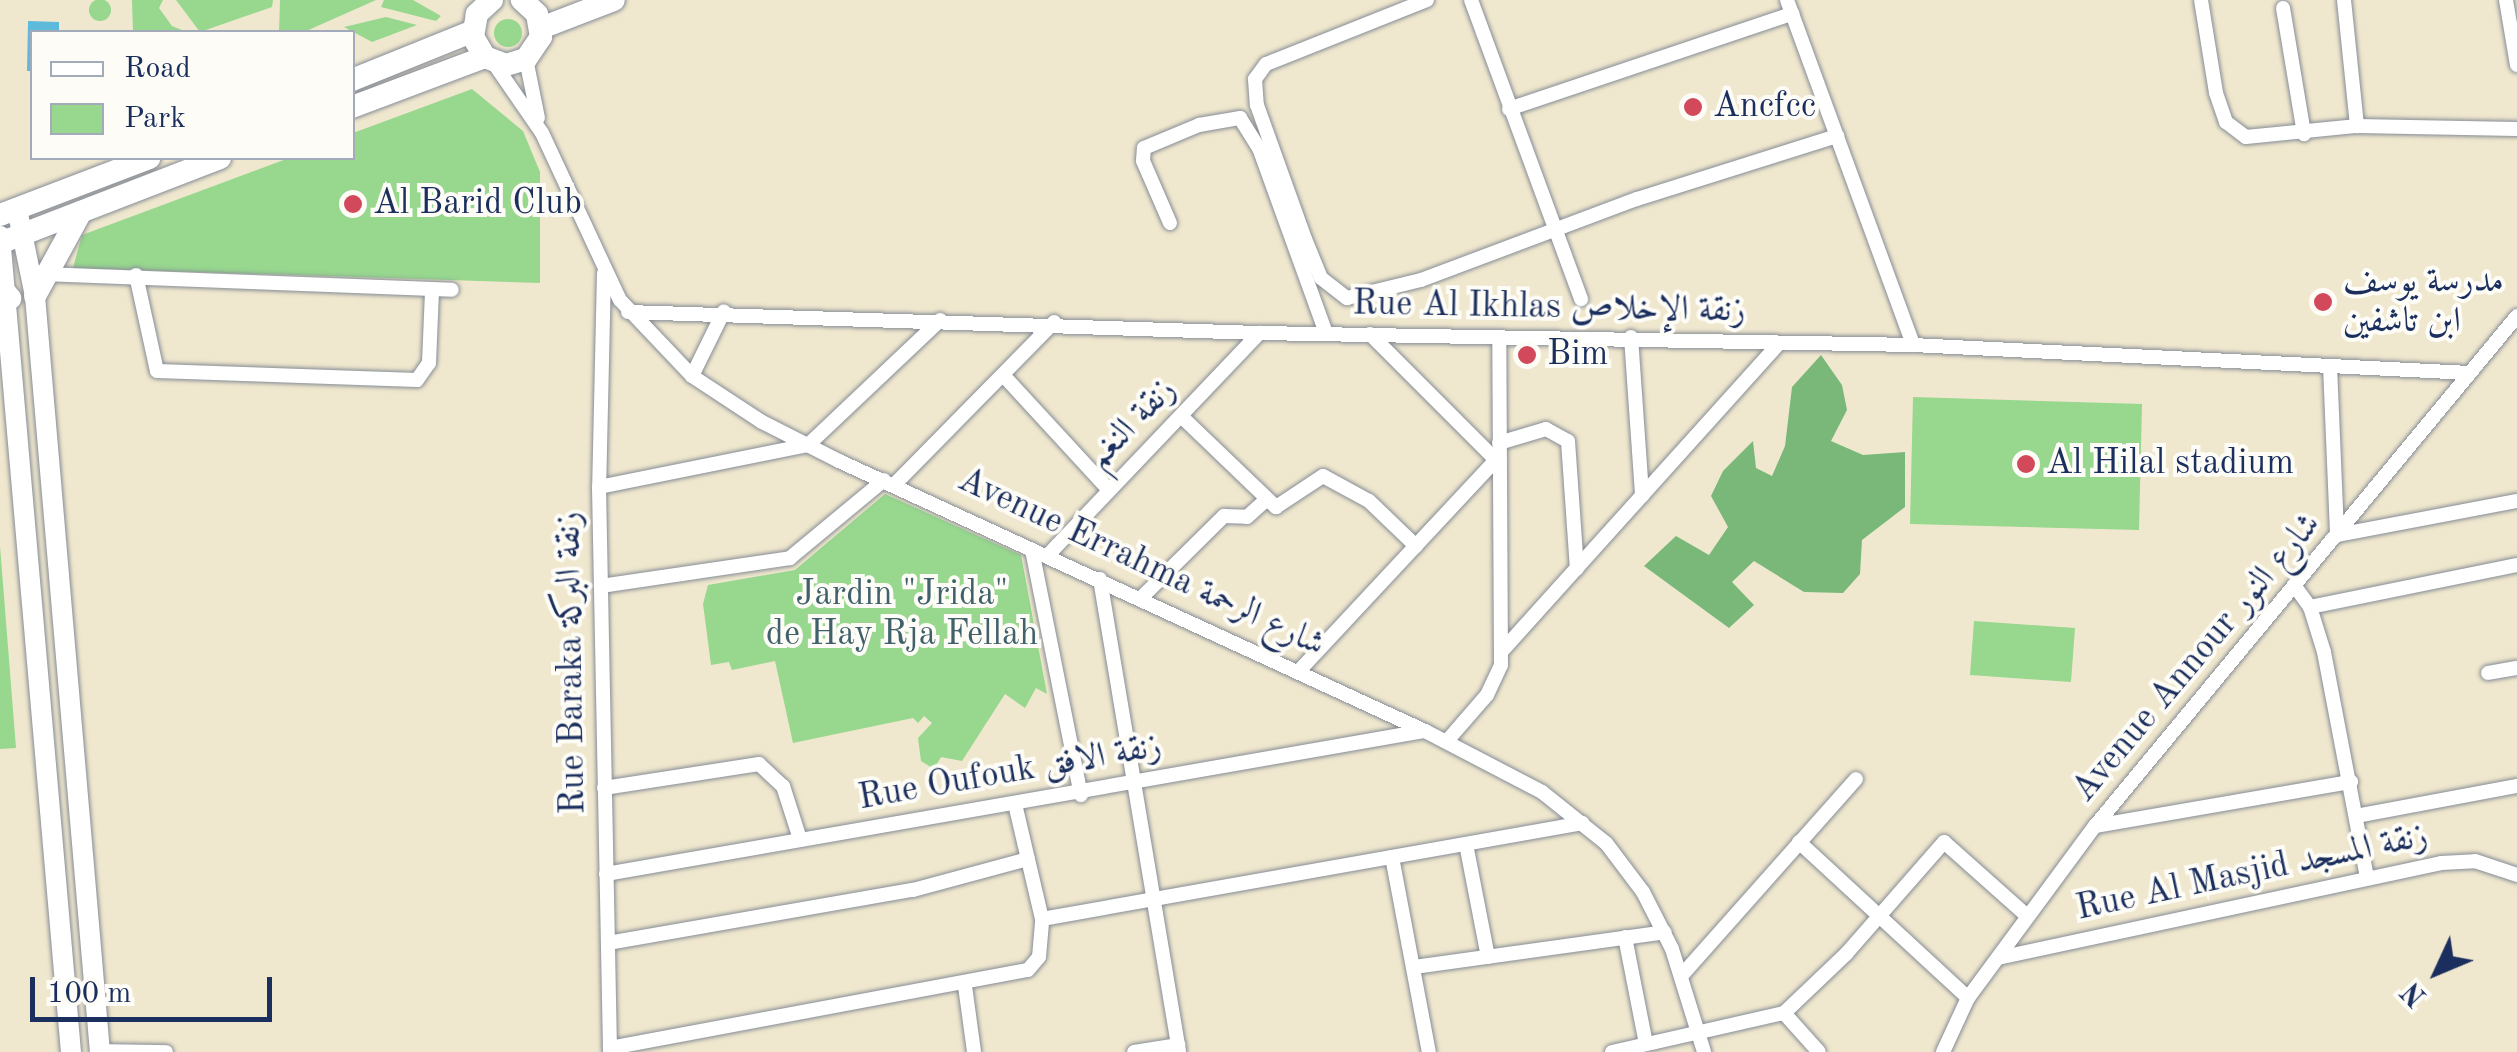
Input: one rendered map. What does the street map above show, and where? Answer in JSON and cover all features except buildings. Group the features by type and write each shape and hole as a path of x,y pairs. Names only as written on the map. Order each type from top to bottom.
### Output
{"main road":[{"path":"355,106 489,60 526,59 536,9 614,0"},
{"path":"355,79 473,30 487,2"},
{"path":"473,30 489,60"},
{"path":"8,212 144,160"},
{"path":"6,239 215,160"},
{"path":"38,285 83,210"}],"street":[{"path":"1427,0 1266,64 1255,78 1272,151 1321,278 1358,300 1552,230 1837,136"},
{"path":"1471,0 1552,230 1581,299"},
{"path":"2201,0 2226,122 2246,137 2357,126 2517,129"},
{"path":"2344,0 2357,126"},
{"path":"2506,0 2517,65"},
{"path":"1509,109 1790,7 1913,344"},
{"path":"2283,8 2304,134"},
{"name":"Avenue Errahma شارع الرحمة","path":"526,59 542,133 604,273 628,312 692,376 808,445 1514,774 1582,824 1630,872 1666,932 1704,1052"},
{"name":"Avenue Errahma شارع الرحمة","path":"489,60 542,133"},
{"path":"1170,222 1143,161 1144,148 1199,125 1240,118 1259,148 1326,333"},
{"path":"8,212 5,292 72,1052"},
{"path":"6,239 38,285 100,1051 166,1052"},
{"name":"Rue Baraka زنقة البركة","path":"604,273 599,487 610,1050"},
{"path":"38,285 136,274 452,290"},
{"path":"136,274 157,371 417,380 430,363 432,291"},
{"path":"692,376 724,311"},
{"name":"Rue Al Ikhlas زنقة الإخلاص","path":"628,312 724,311 1260,333 1913,344 2469,373"},
{"name":"Avenue Annour شارع النور","path":"1943,1052 1968,998 2095,826 2517,316"},
{"path":"599,487 808,445 940,320"},
{"path":"600,586 790,558 890,482 1004,376 1054,322"},
{"name":"زنقة النغم","path":"1047,556 1260,333"},
{"path":"1370,334 1498,461"},
{"path":"1447,741 1496,681 1501,652 1499,337"},
{"path":"1631,337 1642,496"},
{"path":"1501,652 1778,344"},
{"path":"2330,366 2337,535 2517,501"},
{"path":"1004,376 1110,490"},
{"path":"1181,416 1266,500 1280,508 1323,476 1368,501 1416,546"},
{"path":"1499,443 1546,428 1562,434 1572,449 1577,569"},
{"path":"1298,672 1498,461"},
{"path":"1142,598 1224,516 1247,517 1266,500"},
{"path":"1032,550 1081,795"},
{"path":"2310,607 2517,564"},
{"path":"1100,580 1178,1048 1134,1052"},
{"path":"2294,584 2310,607 2351,782 2367,878"},
{"path":"2488,673 2517,668"},
{"name":"Rue Oufouk زنقة الافق","path":"606,874 1081,795 1425,731"},
{"path":"604,788 759,764 783,786 800,839"},
{"path":"1682,975 1856,779"},
{"path":"2095,826 2351,782"},
{"path":"2356,816 2516,792"},
{"path":"610,1050 966,986 1034,964 1042,919 1015,804"},
{"path":"1042,919 1153,903 1582,824"},
{"path":"1799,842 1968,998"},
{"path":"1612,1052 1784,1013 1946,842 2027,916"},
{"path":"1466,844 1488,956"},
{"path":"1392,856 1428,1052"},
{"path":"608,943 913,890 1028,859"},
{"name":"Rue Al Masjid زنقة المسجد","path":"1998,958 2460,861 2517,875"},
{"path":"1414,967 1666,932"},
{"path":"1625,937 1646,1044"},
{"path":"966,986 974,1052"},
{"path":"1784,1013 1819,1052"}],"green space":[{"path":"100,-1 108,2 108,18 100,21 92,18 89,10 92,2"},
{"path":"132,0 163,0 159,8 172,26 182,30 133,30"},
{"path":"176,0 273,0 272,7 198,30"},
{"path":"280,0 376,0 308,30 279,30"},
{"path":"384,0 413,0 441,16 436,21 381,7"},
{"path":"386,17 417,25 372,42 344,27"},
{"path":"508,19 518,23 522,33 518,43 508,47 498,43 494,33 498,23"},
{"name":"Al Barid Club","path":"472,89 523,131 540,172 540,283 73,268 82,235 284,160 355,160 355,132"},
{"path":"1821,355 1842,385 1847,410 1831,441 1863,455 1905,452 1905,507 1862,540 1860,574 1843,593 1804,592 1754,561 1732,582 1754,605 1729,628 1644,566 1676,536 1709,555 1728,527 1711,496 1723,471 1753,441 1756,468 1772,476 1785,446 1792,387"},
{"name":"Al Hilal stadium","path":"1913,397 2142,404 2139,530 1910,524"},
{"name":"Jardin \"Jrida\" de Hay Rja Fellah","path":"885,494 1021,555 1047,694 1036,688 1025,708 1005,694 962,761 941,757 934,769 921,761 918,738 932,723 924,716 918,723 913,718 793,743 775,661 732,670 729,662 711,665 703,604 708,585 795,570"},
{"path":"0,546 16,748 0,749"},
{"path":"1974,621 2075,628 2071,682 1970,675"}],"water":[{"path":"28,21 59,22 59,30 30,30 27,71"}],"place":[{"name":"Ancfcc","path":"1693,107"},
{"name":"Al Barid Club","path":"353,204"},
{"name":"مدرسة يوسف ابن تاشفين","path":"2323,302"},
{"name":"Bim","path":"1527,355"},
{"name":"Al Hilal stadium","path":"2026,464"}]}
